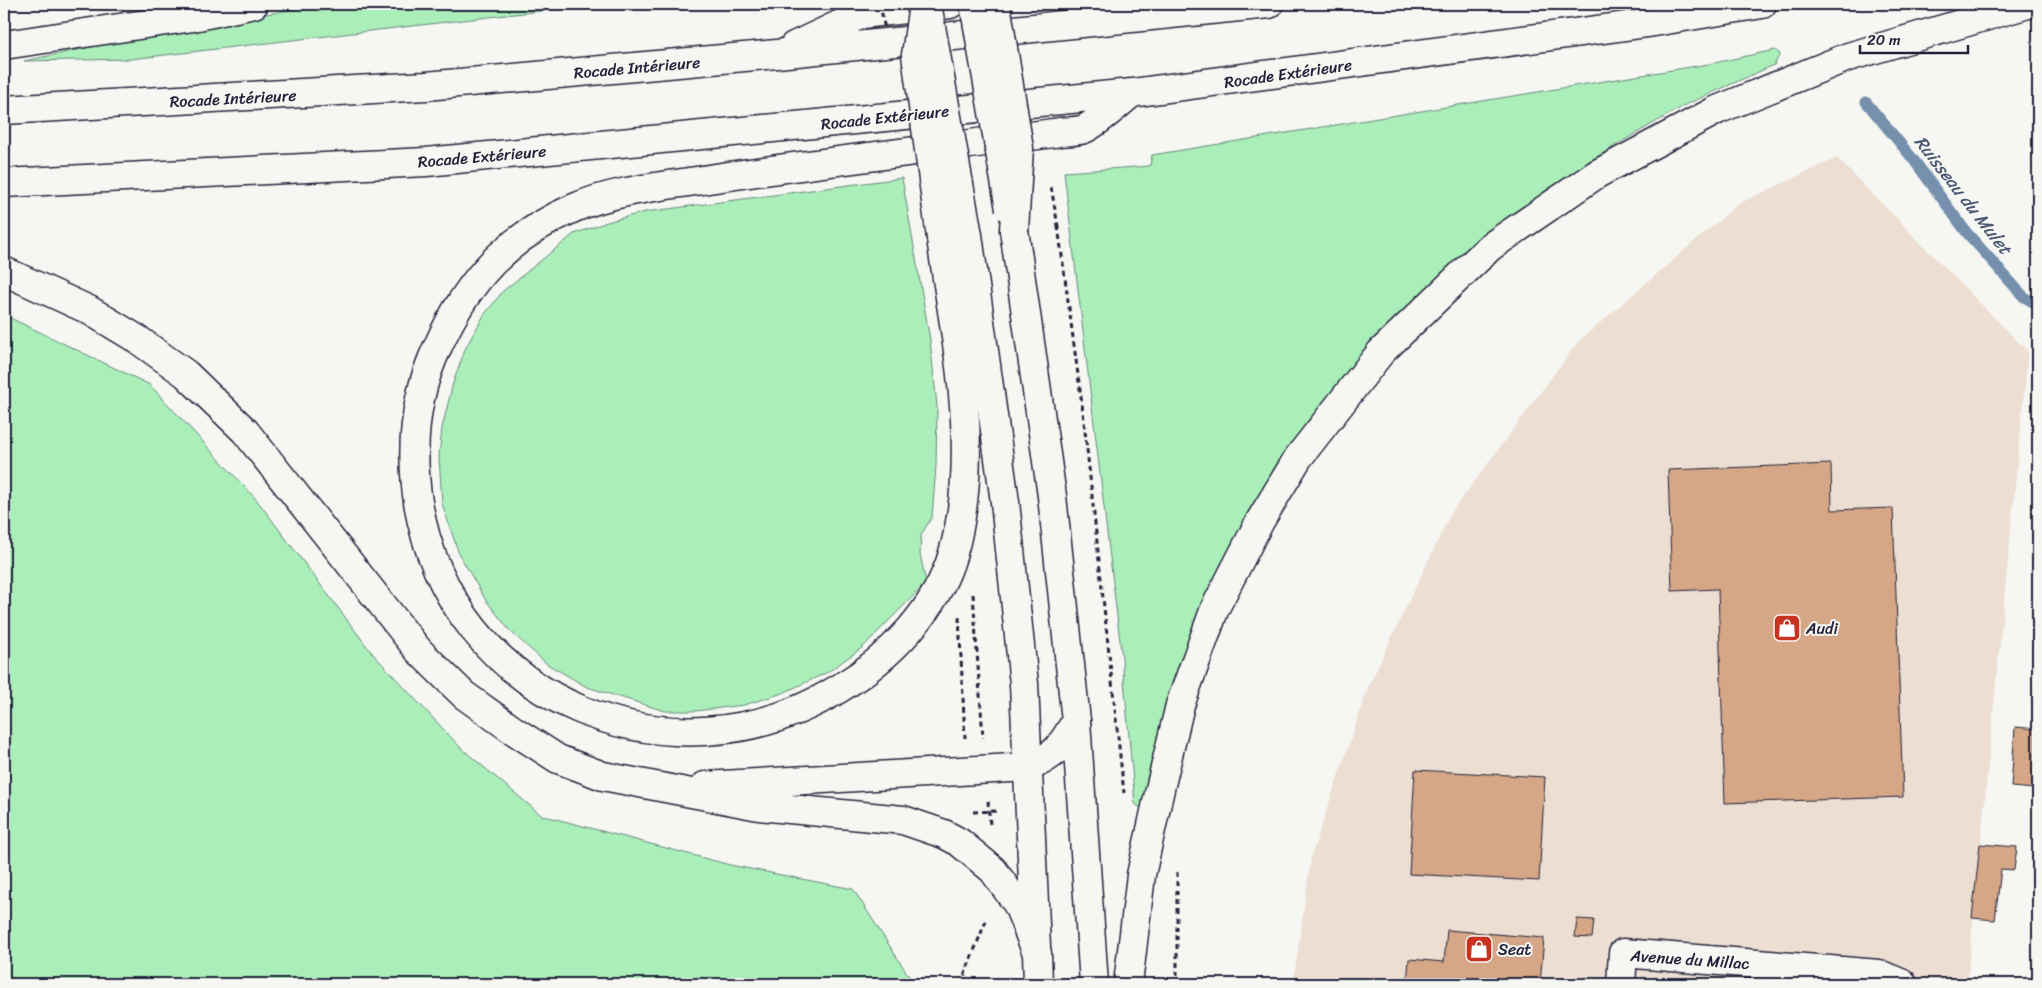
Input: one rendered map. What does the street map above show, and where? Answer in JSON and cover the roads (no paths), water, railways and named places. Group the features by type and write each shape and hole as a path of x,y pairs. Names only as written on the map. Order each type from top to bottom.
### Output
{"main road":[{"path":"4,45 193,17 254,4"},
{"path":"923,4 916,55 941,238 962,399 965,468 960,522 954,550 943,580 928,606 908,630 883,656 854,679 805,706 763,722 708,732 666,732 630,726 571,705 542,690 520,674 479,636 444,581 431,551 420,515 414,453 416,417 420,392 430,362 446,328 466,295 491,264 546,221 578,206 636,191 718,177 1084,129 1132,93"},
{"path":"927,4 968,235 1005,502 1024,684 1038,984"},
{"path":"777,54 862,14 950,4"},
{"path":"974,4 1014,230 1050,486 1076,721 1094,984"},
{"path":"996,4 1019,148 1014,230"},
{"name":"Rocade Intérieure","path":"4,110 426,86 777,54 1269,4"},
{"name":"Rocade Extérieure","path":"4,183 426,162 1132,93 1648,23 1762,4"},
{"path":"1128,984 1141,875 1180,704 1214,608 1260,521 1298,458 1381,352 1490,247 1597,174 1717,110 1848,57 2028,4"},
{"path":"4,271 89,310 138,339 186,374 245,431 419,651 464,696 558,759 603,776 659,788 759,806 903,820 923,826 959,842 992,870 1018,904 1037,953"},
{"path":"659,788 1028,767 1048,759 1062,745 1076,721"},
{"name":"Avenue du Millac","path":"1621,984 1623,953 1879,974 1903,984"}],"waterway":[{"name":"Ruisseau du Mulet","path":"1866,102 1913,159 1967,233 2024,297 2038,305"}],"place":[{"name":"Audi","path":"1787,628"},
{"name":"Seat","path":"1479,949"}]}
